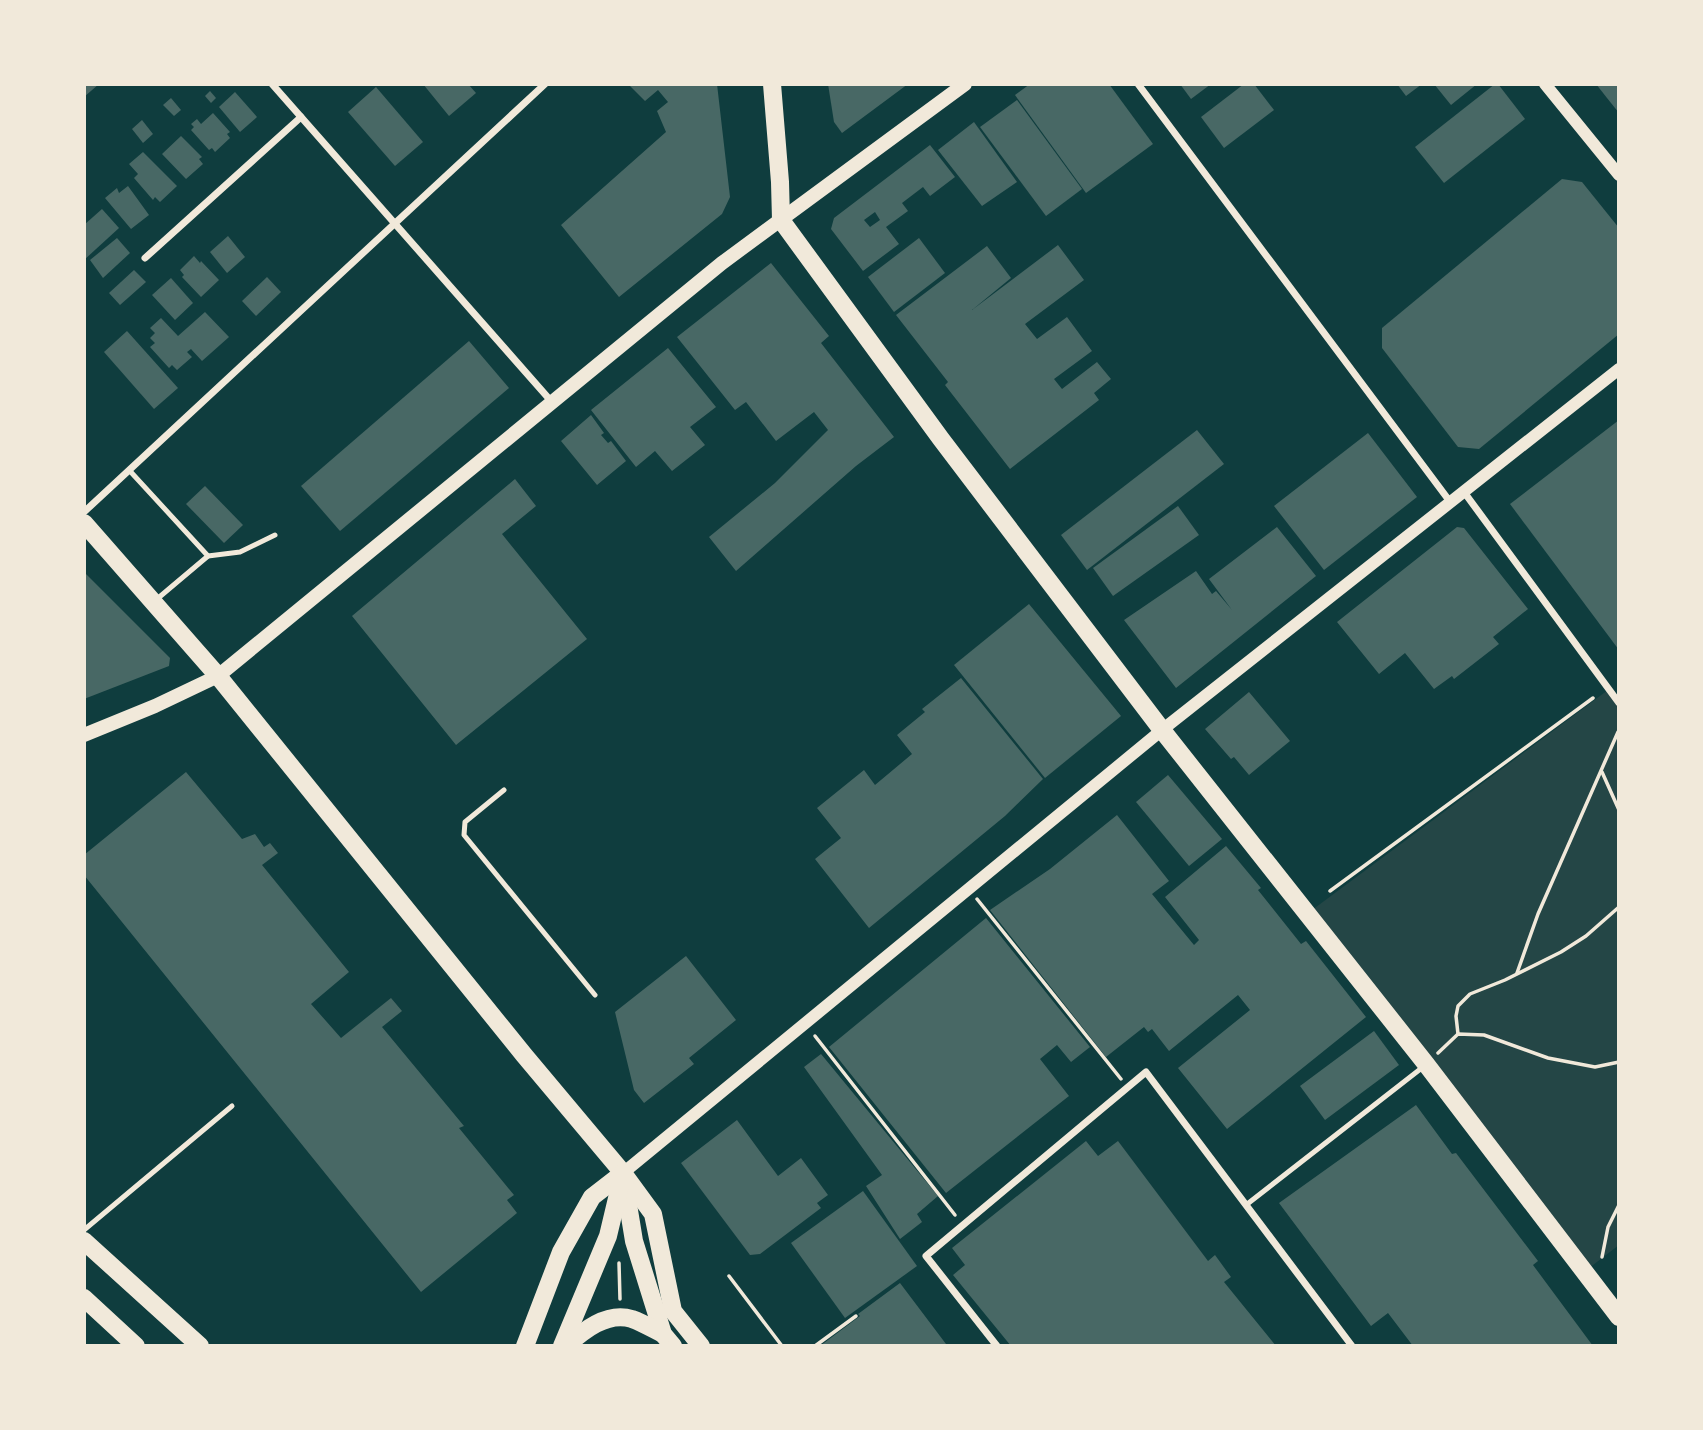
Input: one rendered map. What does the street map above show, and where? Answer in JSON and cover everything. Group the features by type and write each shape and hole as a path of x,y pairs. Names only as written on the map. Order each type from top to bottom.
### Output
{"main road":[{"path":"772,84 781,220 933,429 1162,730 1426,1064 1619,1317"},
{"path":"84,735 218,676 722,263 965,84"},
{"path":"84,523 218,676 524,1055 623,1173 653,1214 673,1311 701,1346"},
{"path":"623,1173 634,1241 668,1340"},
{"path":"525,1346 561,1252 592,1197 623,1173"},
{"path":"564,1346 608,1236 623,1173"},
{"path":"84,1241 200,1346"},
{"path":"84,1298 136,1346"},
{"path":"564,1346 586,1328 613,1318 630,1318 668,1340"}],"street":[{"path":"272,84 551,401"},
{"path":"84,512 545,84"},
{"path":"1138,84 1451,503"},
{"path":"1545,84 1619,175"},
{"path":"145,258 301,117"},
{"path":"623,1173 1162,730 1619,369"},
{"path":"1464,492 1619,703"},
{"path":"998,1346 926,1256 1146,1072 1352,1346"}],"lane":[{"path":"129,470 208,556"},
{"path":"153,602 208,556 240,552 275,535"},
{"path":"504,790 465,822 464,835 596,995"},
{"path":"1246,1205 1426,1064"},
{"path":"84,1230 232,1106"}],"path":[{"path":"1330,891 1593,698"},
{"path":"1517,973 1538,914 1618,732"},
{"path":"1602,772 1619,810"},
{"path":"969,890 1127,1088"},
{"path":"1458,1034 1458,1006 1470,994 1517,973 1586,936 1619,907"},
{"path":"805,1024 964,1226"},
{"path":"1426,1064 1458,1034 1484,1035 1548,1058 1595,1067 1619,1062"},
{"path":"1602,1257 1608,1227 1619,1205"},
{"path":"619,1263 620,1303"},
{"path":"729,1276 782,1346"},
{"path":"815,1346 856,1316"}],"shaded area":[{"path":"1608,690 1619,704 1619,1245 1584,1272 1308,913"}],"building":[{"path":"84,84 99,84 84,97"},
{"path":"423,84 468,84 476,93 449,116"},
{"path":"628,84 717,84 730,197 722,214 619,297 561,225 666,132 657,111 668,102 658,90 645,101"},
{"path":"828,84 908,84 842,133 834,122"},
{"path":"1030,84 1109,84 1153,144 1086,193 1015,95"},
{"path":"1180,84 1211,84 1191,99"},
{"path":"1244,84 1254,84 1274,110 1224,148 1201,117"},
{"path":"1397,84 1422,84 1406,96"},
{"path":"1434,84 1477,84 1451,105"},
{"path":"1498,84 1525,119 1444,183 1415,147"},
{"path":"1596,84 1619,84 1619,113 1607,98"},
{"path":"376,87 423,142 395,166 348,112"},
{"path":"210,91 216,98 211,103 205,96"},
{"path":"235,92 257,117 240,132 219,107"},
{"path":"171,98 181,110 174,116 163,105"},
{"path":"1017,100 1082,189 1046,216 980,127"},
{"path":"213,113 230,132 227,134 230,138 215,152 212,148 209,150 191,130 194,127 191,124 197,119 201,124"},
{"path":"142,120 153,134 143,143 132,129"},
{"path":"974,122 1017,182 982,206 938,150"},
{"path":"181,136 202,157 199,159 203,164 186,179 162,154"},
{"path":"930,145 955,177 930,196 923,187 902,203 908,211 886,227 899,244 863,271 831,229 834,218","holes":["875,212 880,220 870,227 864,220"]},
{"path":"143,152 177,186 160,202 155,197 153,200 134,178 138,174 129,164"},
{"path":"1562,179 1582,182 1619,228 1619,334 1479,449 1458,447 1382,348 1382,328"},
{"path":"128,186 149,215 131,229 105,198 117,188 119,193"},
{"path":"102,209 119,228 84,260 84,225"},
{"path":"228,236 245,257 227,273 210,252"},
{"path":"117,238 130,253 103,278 90,260"},
{"path":"919,238 945,273 894,312 868,277"},
{"path":"1058,245 1084,280 1025,324 1037,339 1067,317 1092,351 1054,379 1062,389 1097,362 1111,379 1094,393 1099,400 1010,469 945,385 948,382 896,315 987,246 1011,278 972,310"},
{"path":"194,256 219,280 201,297 182,277 184,275 180,270"},
{"path":"771,263 829,336 821,343 894,437 856,466 736,571 709,537 775,483 828,430 814,412 776,441 746,402 735,410 677,337"},
{"path":"134,270 146,282 120,305 109,293"},
{"path":"267,277 281,292 256,316 242,301"},
{"path":"171,278 193,303 175,320 152,295"},
{"path":"205,312 229,337 202,361 191,349 187,352 192,357 177,370 172,365 169,368 150,347 155,343 150,338 155,333 150,328 161,318 178,336"},
{"path":"127,331 178,388 154,409 104,352"},
{"path":"469,341 509,388 340,531 301,486"},
{"path":"668,348 716,407 690,427 705,445 672,471 655,451 636,467 591,410"},
{"path":"591,415 604,433 601,435 608,443 611,441 626,461 597,485 561,441"},
{"path":"1619,420 1619,650 1510,504"},
{"path":"1197,430 1224,464 1087,570 1061,535"},
{"path":"1368,433 1417,497 1324,570 1274,506"},
{"path":"515,479 536,506 502,534 587,639 456,745 352,616"},
{"path":"205,486 243,525 224,543 186,504"},
{"path":"1178,506 1199,535 1113,596 1093,568"},
{"path":"1277,527 1316,576 1176,688 1124,620 1196,571 1212,594 1216,591 1232,610 1209,579"},
{"path":"1457,527 1464,528 1528,609 1493,637 1499,644 1454,679 1452,676 1434,689 1405,653 1379,674 1337,622"},
{"path":"84,572 170,658 169,666 84,699"},
{"path":"1029,604 1121,716 1045,778 954,665"},
{"path":"961,678 1043,779 1005,816 869,928 815,859 841,838 817,808 864,770 875,785 912,754 897,735 925,712 922,709"},
{"path":"1249,692 1290,741 1249,775 1205,729"},
{"path":"186,772 242,839 255,834 264,847 270,843 278,853 262,865 349,972 311,1004 341,1038 391,998 402,1011 382,1027 464,1126 459,1128 514,1195 507,1200 517,1213 421,1292 84,875 84,855"},
{"path":"1168,775 1222,839 1189,866 1136,802"},
{"path":"1117,815 1169,881 1152,894 1194,945 1199,940 1165,897 1226,846 1261,888 1258,890 1301,944 1306,941 1366,1017 1227,1129 1178,1068 1250,1010 1238,995 1169,1051 1152,1029 1148,1032 1144,1027 1106,1057 990,910 1050,869"},
{"path":"986,918 1090,1047 1071,1062 1057,1045 1040,1059 1069,1096 946,1193 829,1047"},
{"path":"686,956 736,1020 689,1058 694,1064 644,1103 634,1090 615,1012"},
{"path":"1374,1031 1399,1065 1325,1120 1300,1086"},
{"path":"821,1054 938,1196 917,1214 922,1222 900,1239 866,1186 882,1175 804,1067"},
{"path":"1416,1105 1538,1261 1533,1265 1593,1346 1413,1346 1388,1313 1371,1326 1279,1203"},
{"path":"737,1120 778,1176 801,1158 828,1195 817,1203 821,1208 760,1254 750,1255 681,1163"},
{"path":"1086,1141 1098,1156 1118,1141 1208,1261 1215,1255 1231,1277 1224,1282 1276,1346 1011,1346 953,1275 965,1265 952,1248"},
{"path":"863,1191 917,1266 845,1318 791,1243"},
{"path":"900,1283 946,1344 820,1346 860,1316 858,1314"}]}
